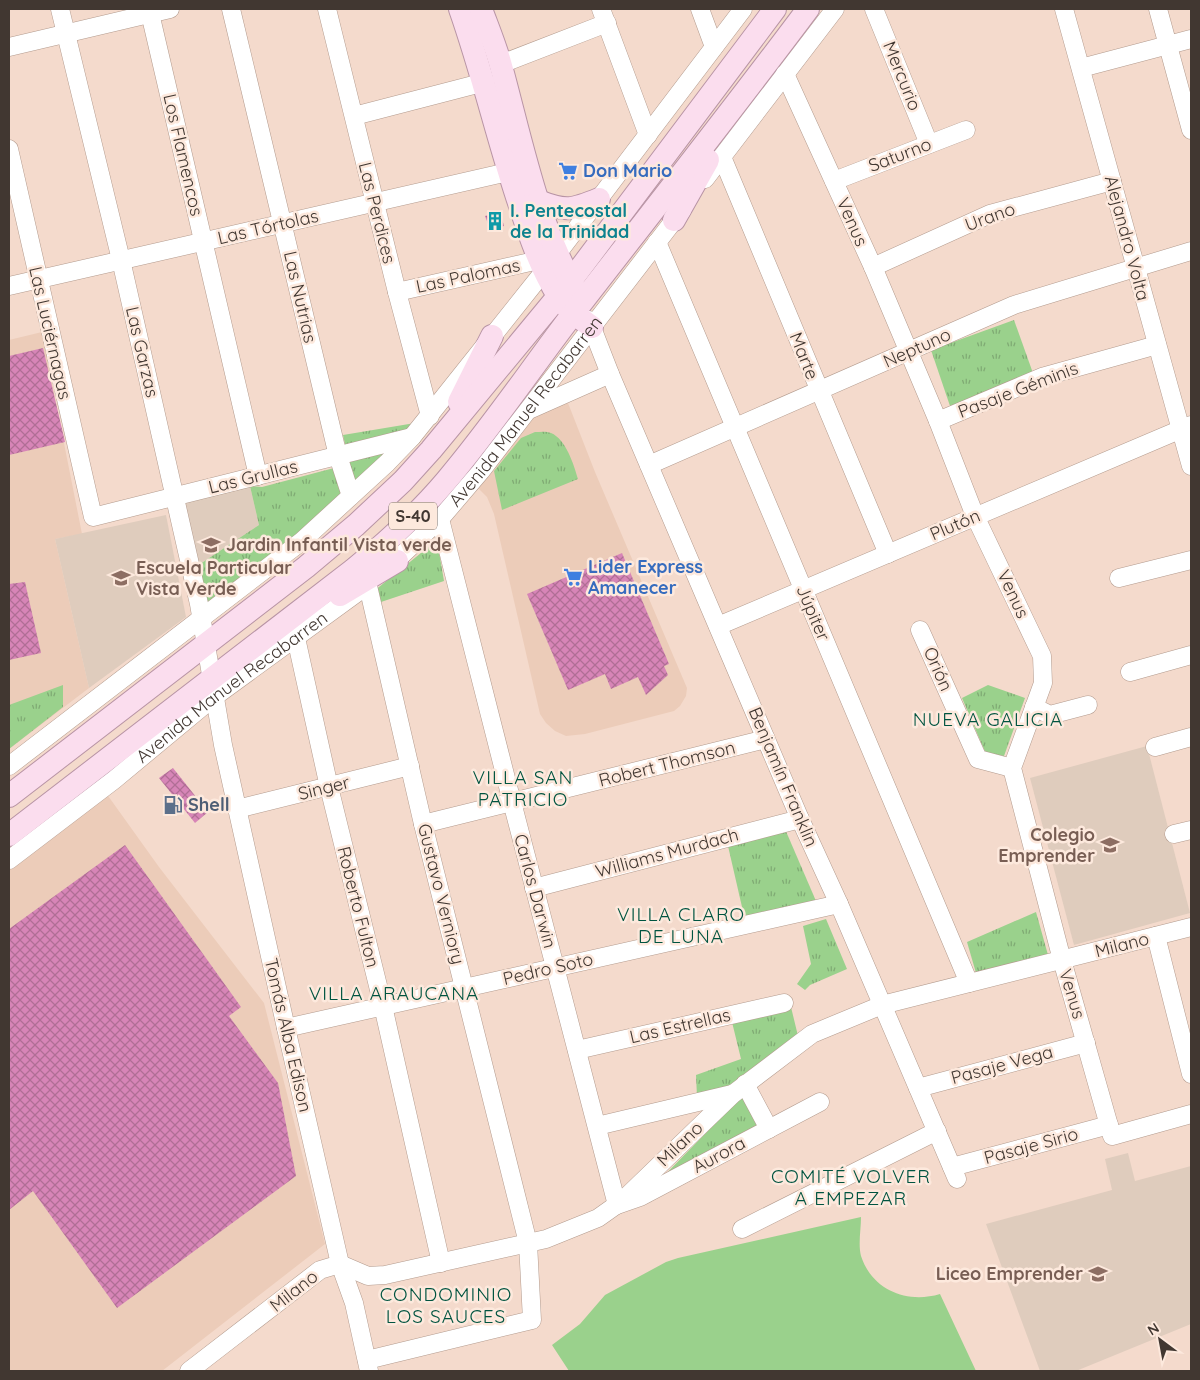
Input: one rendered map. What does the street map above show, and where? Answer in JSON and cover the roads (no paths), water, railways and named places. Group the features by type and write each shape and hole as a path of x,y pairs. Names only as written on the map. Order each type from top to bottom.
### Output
{"main road":[{"path":"460,9 547,261 564,289 592,327"},
{"path":"481,9 501,64 517,170 538,201 547,261"},
{"name":"S-40","path":"9,796 306,567 356,525 403,481 431,450 564,289 775,9"},
{"name":"Avenida Manuel Recabarren","path":"9,835 42,809 213,687 269,634 372,555 428,500 468,453 751,86 808,9"},
{"path":"674,220 751,86"},
{"path":"538,201 556,208 576,208 599,199"},
{"path":"431,450 452,417 492,336"},
{"path":"269,634 311,612 397,561"},
{"path":"9,845 42,809"}],"street":[{"name":"Las Garzas","path":"60,9 121,260 175,496 202,619 213,687"},
{"path":"9,47 149,11 170,9"},
{"name":"Las Nutrias","path":"231,9 338,456 351,496"},
{"name":"Las Perdices","path":"327,9 374,202 430,416"},
{"path":"700,9 714,46"},
{"path":"9,766 302,541 412,437 492,336 547,261 599,199 743,9"},
{"name":"Avenida Manuel Recabarren","path":"9,860 114,780 213,687 296,638 368,586 440,519 481,471 835,9"},
{"name":"Mercurio","path":"874,9 929,144"},
{"name":"Alejandro Volta","path":"1064,9 1156,345 1186,426 1191,466"},
{"path":"1158,9 1191,130"},
{"name":"Los Flamencos","path":"149,11 258,476"},
{"path":"501,64 604,16 648,135"},
{"path":"1081,68 1191,39"},
{"name":"Venus","path":"785,74 872,267 938,420 976,516 1042,656 1042,683 1012,768 1062,960 1111,1130"},
{"path":"354,116 484,82"},
{"name":"Saturno","path":"834,181 966,130"},
{"name":"Las Luciérnagas","path":"9,149 93,517"},
{"name":"Marte","path":"722,157 888,554"},
{"name":"Las Tórtolas","path":"9,286 517,170"},
{"name":"Urano","path":"872,267 990,214 1112,180"},
{"name":"Júpiter","path":"657,242 968,984"},
{"name":"Neptuno","path":"649,465 1014,305 1191,251"},
{"name":"Las Palomas","path":"397,292 547,261"},
{"name":"Benjamín Franklin","path":"592,327 610,374 800,819 839,904 954,1173"},
{"name":"Pasaje Géminis","path":"938,420 1042,377 1156,345"},
{"path":"528,410 610,374"},
{"name":"Plutón","path":"718,626 1186,426"},
{"name":"Las Grullas","path":"93,517 412,437"},
{"name":"Carlos Darwin","path":"440,519 617,1205"},
{"path":"1119,578 1191,560"},
{"name":"Gustavo Verniory","path":"368,586 423,824 528,1243 532,1320 368,1366"},
{"name":"Orión","path":"920,630 978,759 1012,768"},
{"name":"Roberto Fulton","path":"296,638 329,787 383,1006 441,1263"},
{"path":"1130,672 1191,655"},
{"name":"Tomás Alba Edison","path":"213,687 237,809 286,1028 340,1264 354,1304 368,1366"},
{"path":"1034,707 1050,715 1088,704"},
{"path":"1155,747 1191,737"},
{"name":"Robert Thomson","path":"423,824 766,739"},
{"name":"Singer","path":"237,809 410,766"},
{"name":"Williams Murdach","path":"534,888 800,819"},
{"name":"Pedro Soto","path":"286,1028 839,904"},
{"name":"Milano","path":"189,1371 320,1270 340,1264 359,1274 377,1276 528,1243 571,1230 598,1218 617,1205 739,1089 812,1034 882,1005 1191,927"},
{"path":"1156,936 1191,1074"},
{"name":"Las Estrellas","path":"577,1050 784,1002"},
{"name":"Pasaje Vega","path":"918,1088 1086,1043"},
{"path":"597,1126 739,1089 769,1129"},
{"name":"Aurora","path":"617,1205 640,1198 820,1102"},
{"name":"Pasaje Sirio","path":"954,1173 1111,1130 1191,1114"},
{"path":"742,1229 937,1131"}],"place":[{"name":"Don Mario","path":"568,171"},
{"name":"I. Pentecostal de la Trinidad","path":"495,221"},
{"name":"Jardin Infantil Vista verde","path":"211,545"},
{"name":"Lider Express Amanecer","path":"573,577"},
{"name":"Escuela Particular Vista Verde","path":"121,578"},
{"name":"Shell","path":"173,805"},
{"name":"Colegio Emprender","path":"1110,845"},
{"name":"Liceo Emprender","path":"1098,1274"}],"district":[{"name":"NUEVA GALICIA","path":"988,719"},
{"name":"VILLA SAN PATRICIO","path":"523,788"},
{"name":"VILLA CLARO DE LUNA","path":"681,925"},
{"name":"VILLA ARAUCANA","path":"394,993"},
{"name":"COMITÉ VOLVER A EMPEZAR","path":"851,1187"},
{"name":"CONDOMINIO LOS SAUCES","path":"446,1305"}]}
